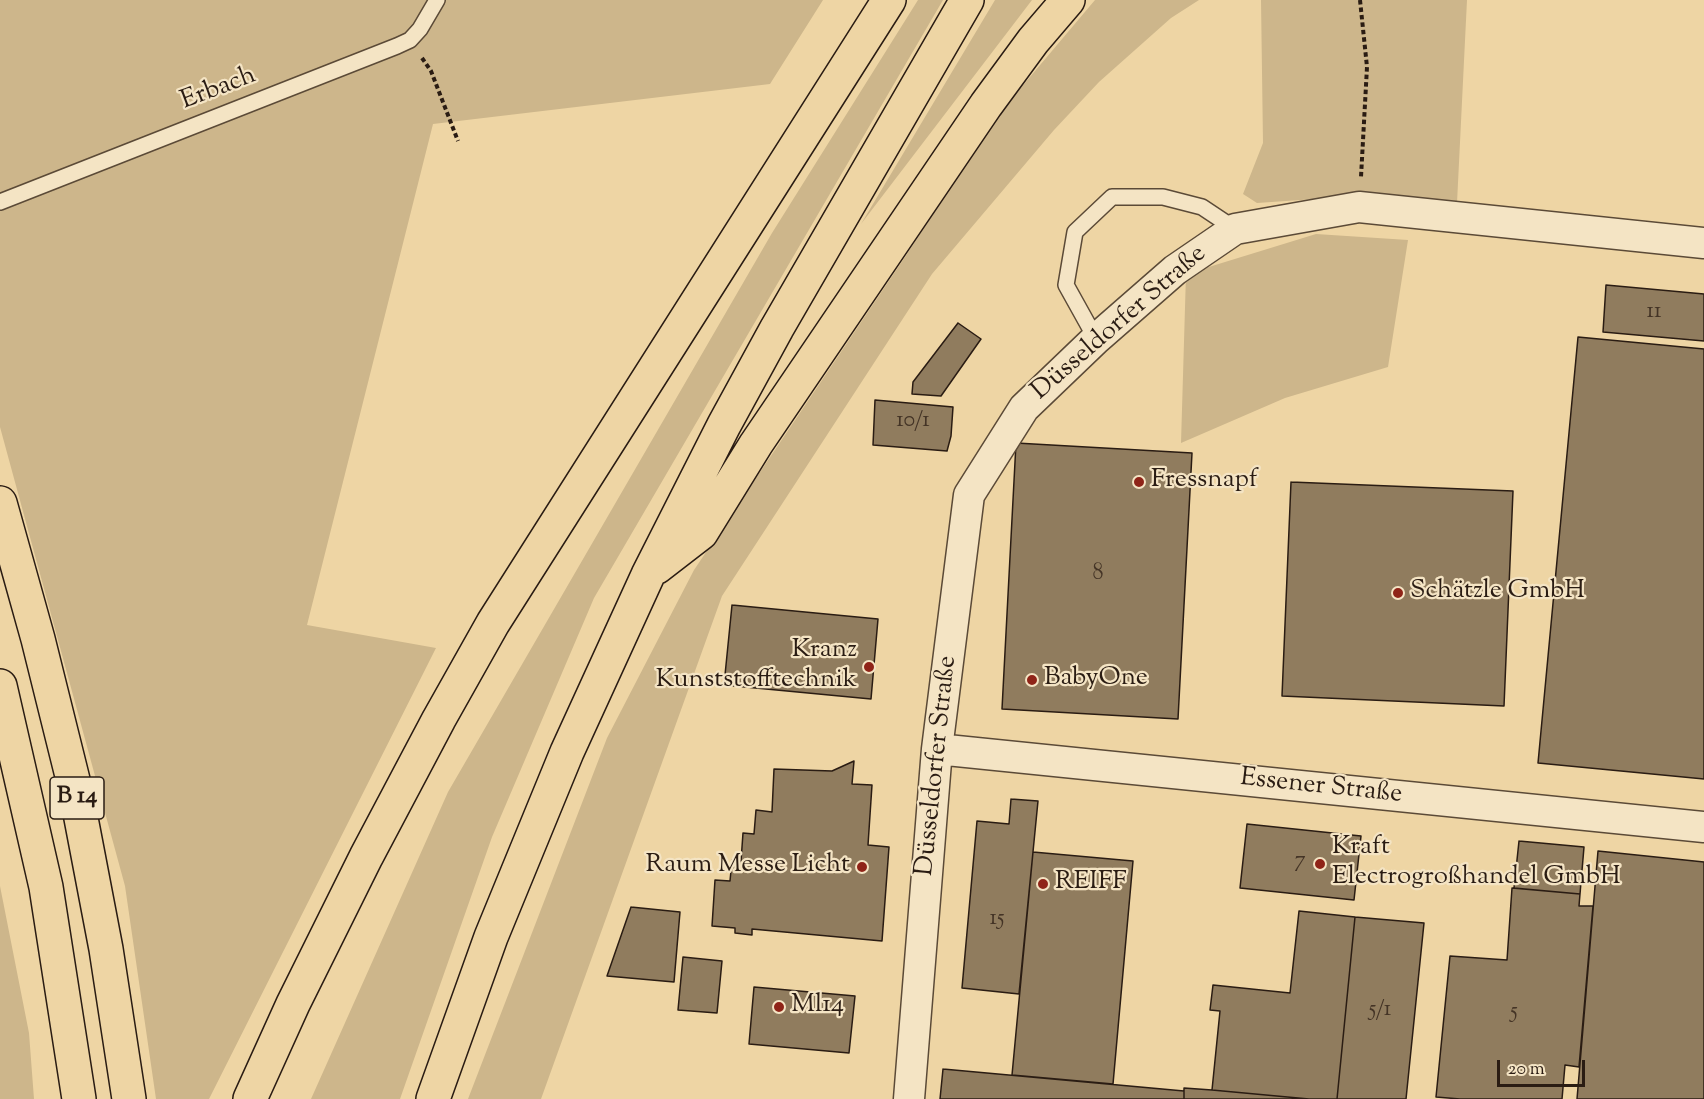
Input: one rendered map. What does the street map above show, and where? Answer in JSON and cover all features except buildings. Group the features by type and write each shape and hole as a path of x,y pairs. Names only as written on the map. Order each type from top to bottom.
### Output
{"highway":[{"path":"250,1099 293,1004 366,857 493,623 889,0"},
{"path":"433,1099 491,937 567,752 648,575 724,424 777,328 967,0"},
{"path":"648,575 700,533 756,444 986,105 1033,41 1068,0"},
{"name":"B 14","path":"0,503 38,639 76,792 106,949 129,1099"},
{"name":"B 14","path":"0,686 46,887 79,1099"}],"street":[{"name":"Düsseldorfer Straße","path":"909,1099 937,749 969,495 1024,408 1096,339 1175,270 1235,230 1359,207 1704,243"},
{"name":"Essener Straße","path":"937,749 1704,827"}],"lane":[{"path":"410,40 420,29 437,0"},
{"name":"Erbach","path":"0,202 410,40"},
{"path":"1096,339 1066,285 1075,232 1112,197 1163,196 1192,204 1215,214 1235,230"}],"path":[{"path":"1359,207 1367,67 1360,0"},
{"path":"410,40 431,71 458,141"}],"shaded area":[{"path":"0,0 823,0 770,84 433,124 307,625 436,648 209,1099 156,1099 125,886 0,427"},
{"path":"918,0 943,0 594,598 492,837 400,1099 311,1099 448,792 772,233"},
{"path":"995,0 1032,0 861,224"},
{"path":"1095,0 1199,0 1171,18 1099,82 1054,130 932,274 722,596 541,1099 468,1099 607,738 694,570 997,116"},
{"path":"1261,0 1467,0 1457,203 1344,197 1257,203 1243,194 1263,143"},
{"path":"1316,234 1408,240 1388,367 1285,398 1181,443 1186,274"},
{"path":"0,886 29,1033 34,1099 0,1099"}],"place":[{"name":"Fressnapf","path":"1139,482"},
{"name":"Schätzle GmbH","path":"1398,593"},
{"name":"Kranz Kunststofftechnik","path":"869,667"},
{"name":"BabyOne","path":"1032,680"},
{"name":"Kraft Electrogroßhandel GmbH","path":"1320,864"},
{"name":"Raum Messe Licht","path":"862,867"},
{"name":"REIFF","path":"1043,884"},
{"name":"Ml14","path":"779,1007"}]}
